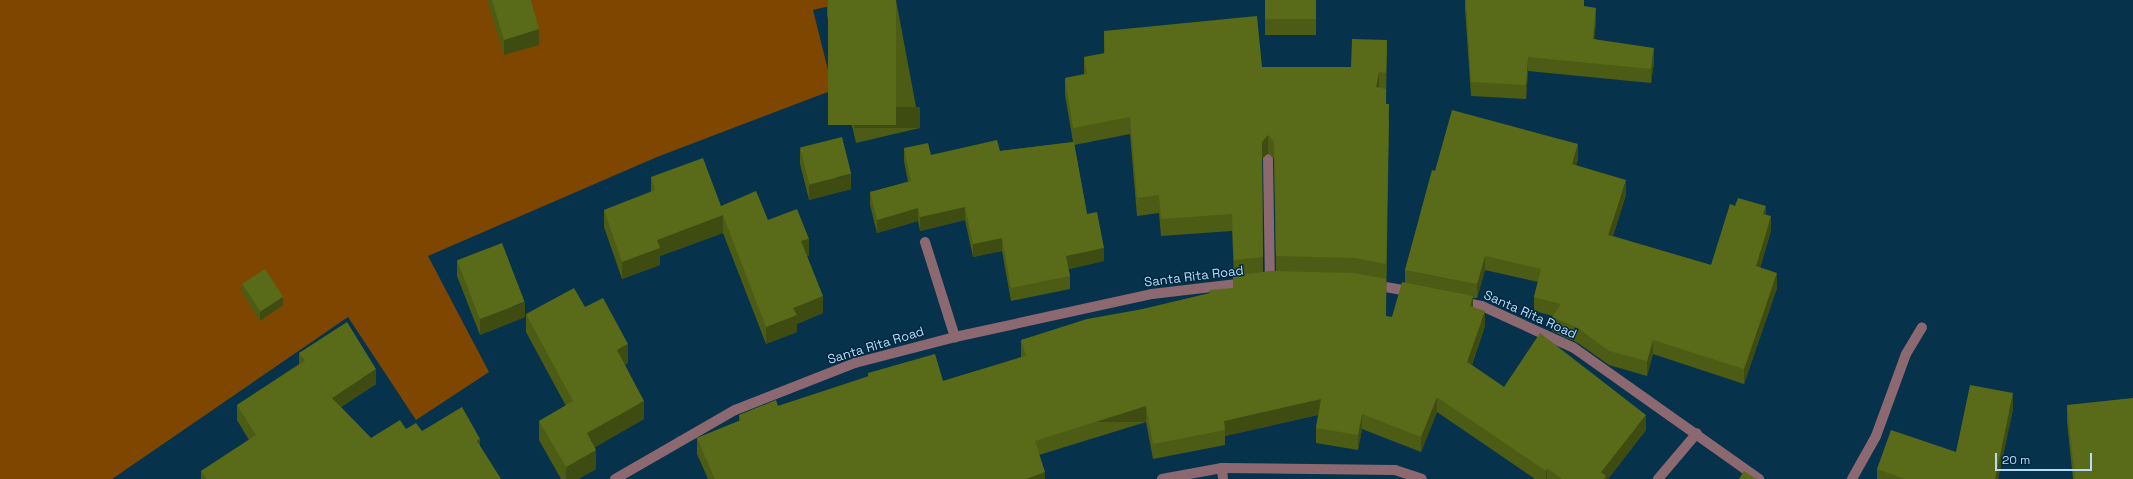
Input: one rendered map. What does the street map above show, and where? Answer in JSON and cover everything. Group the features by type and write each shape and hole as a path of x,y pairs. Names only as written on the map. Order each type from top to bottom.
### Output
{"street":[{"name":"Santa Rita Road","path":"614,479 735,410 855,363 955,337 1152,294 1266,281 1268,159"},
{"path":"925,242 955,337"},
{"path":"1362,283 1422,294"},
{"name":"Santa Rita Road","path":"1452,300 1482,306 1574,348 1697,433 1759,479"},
{"path":"1852,479 1876,436 1906,354 1922,327"},
{"path":"1658,479 1697,433"},
{"path":"1162,479 1222,468 1396,470 1422,479"},
{"path":"1222,468 1223,479"}],"shaded area":[{"path":"0,0 855,0 813,10 833,90 657,157 428,256 489,372 416,420 348,317 112,479 0,479"}],"building":[{"path":"492,0 531,0 539,29 504,40"},
{"path":"828,0 896,0 896,125 828,125"},
{"path":"1265,0 1316,0 1316,19 1265,19"},
{"path":"1466,0 1584,0 1584,6 1596,8 1593,39 1654,48 1651,69 1528,57 1526,85 1471,82"},
{"path":"1257,16 1262,67 1351,67 1352,39 1387,40 1386,73 1379,72 1376,87 1386,89 1386,104 1389,104 1386,264 1355,258 1276,256 1274,141 1268,135 1262,142 1263,257 1234,260 1232,214 1161,219 1159,195 1137,198 1130,117 1073,128 1065,78 1087,74 1084,57 1105,53 1104,31"},
{"path":"1452,110 1578,144 1572,164 1626,180 1608,235 1711,265 1730,204 1735,206 1738,198 1766,206 1763,214 1771,216 1756,266 1777,273 1744,369 1653,340 1647,361 1609,351 1578,328 1552,317 1561,304 1534,297 1541,269 1485,256 1477,284 1405,270 1432,170 1435,171"},
{"path":"842,137 851,174 809,184 800,147"},
{"path":"997,140 1000,151 1074,142 1087,214 1097,212 1104,248 1066,256 1070,276 1011,288 1002,238 973,244 965,207 920,217 918,208 877,220 870,192 911,181 904,148 928,143 931,155"},
{"path":"703,158 721,206 756,191 768,220 797,209 809,239 801,241 823,296 793,308 797,315 766,327 723,215 657,240 660,248 622,262 604,210 655,190 651,177"},
{"path":"502,243 525,302 480,319 457,260"},
{"path":"265,269 283,297 260,311 242,284"},
{"path":"1270,271 1354,273 1386,279 1386,316 1392,317 1402,282 1473,296 1470,306 1485,311 1467,362 1504,387 1540,333 1646,415 1601,472 1606,476 1603,479 1562,479 1547,468 1546,471 1437,397 1421,437 1362,414 1358,435 1316,428 1321,399 1224,421 1225,430 1153,444 1146,406 1035,441 1045,472 1026,479 715,479 697,438 741,420 739,415 776,400 778,406 869,376 868,373 935,354 943,381 1026,356 1021,340 1087,319 1143,309 1210,293 1209,290 1233,288 1233,276"},
{"path":"574,288 585,307 603,298 628,344 617,350 644,401 587,433 596,450 566,467 539,421 573,401 526,314"},
{"path":"347,322 376,369 332,398 371,438 400,420 406,429 416,423 422,431 462,407 480,439 477,441 501,479 207,479 201,471 256,435 237,405 305,361 299,353"},
{"path":"1970,385 2013,393 1995,479 1905,479 1877,469 1891,430 1956,452"},
{"path":"2133,398 2133,479 2075,479 2067,405"},
{"path":"1744,471 1756,479 1739,479"}]}
